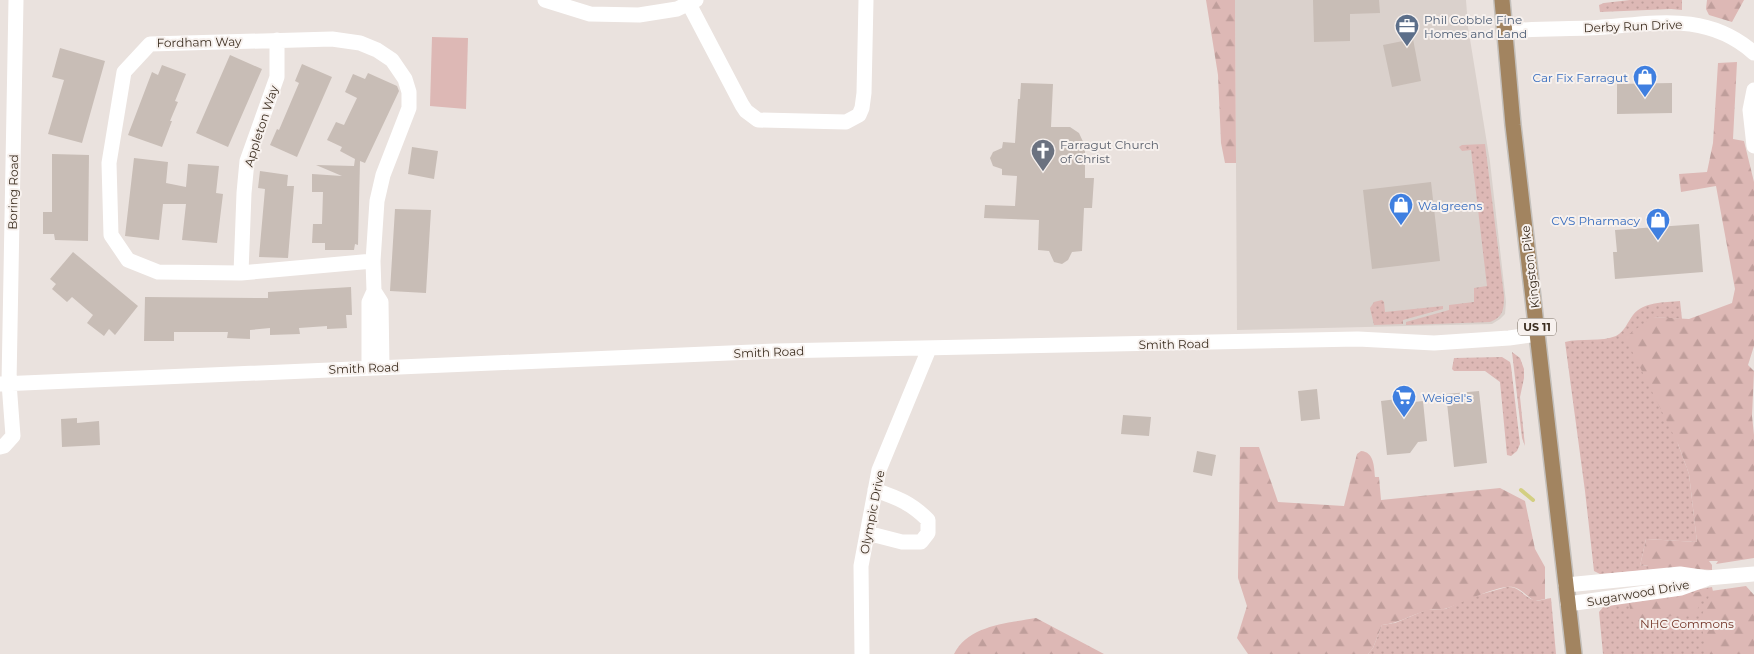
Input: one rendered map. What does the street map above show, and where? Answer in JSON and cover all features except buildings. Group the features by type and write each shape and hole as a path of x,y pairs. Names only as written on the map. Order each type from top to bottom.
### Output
{"main road":[{"name":"Kingston Pike","path":"1502,0 1514,125 1574,654"}],"street":[{"name":"Boring Road","path":"0,447 4,446 12,436 5,383 16,0"},
{"path":"546,0 590,14 639,15 677,9 692,2 742,105 753,117 758,120 841,123 854,119 859,115 862,108 866,0"},
{"name":"Derby Run Drive","path":"1505,31 1590,28 1676,21 1715,29 1741,41 1754,53"},
{"name":"Fordham Way","path":"373,261 241,273 158,272 128,260 111,234 109,163 124,72 150,44 332,39 360,43 377,50 392,60 406,79 410,92 409,108 383,176 377,201 373,261 374,291 369,302 375,329 376,367"},
{"name":"Appleton Way","path":"241,273 247,161 277,77 277,40"},
{"path":"1754,90 1750,110 1754,146"},
{"name":"Smith Road","path":"5,383 776,351 1358,339 1434,342 1508,338 1538,334"},
{"name":"Olympic Drive","path":"862,654 862,566 875,490 882,462 929,349"},
{"path":"867,533 902,542 920,542 928,532 928,520 916,508 901,499 875,490"},
{"name":"Sugarwood Drive","path":"1566,585 1661,584 1681,588 1707,578 1754,574"},
{"name":"Sugarwood Drive","path":"1568,604 1661,584"}],"shaded area":[{"path":"1235,0 1466,0 1468,27 1490,162 1506,302 1505,314 1500,319 1492,324 1237,330"}],"green space":[{"path":"1206,0 1235,0 1236,163 1225,163 1221,143 1218,75"},
{"path":"1630,0 1682,0 1682,10 1600,12 1599,5 1604,3"},
{"path":"1707,0 1744,0 1732,22 1709,15 1706,9"},
{"path":"432,37 468,38 466,109 430,106"},
{"path":"1737,62 1733,139 1744,141 1754,182 1754,346 1748,365 1754,371 1752,416 1754,435 1754,558 1716,564 1718,561 1709,561 1712,565 1712,570 1682,568 1649,570 1648,565 1640,566 1646,539 1697,542 1689,474 1678,444 1625,337 1653,317 1689,319 1732,303 1735,289 1716,186 1681,192 1679,174 1707,172 1713,143 1718,63"},
{"path":"1485,144 1504,296 1502,312 1498,318 1490,322 1406,325 1406,322 1449,310 1449,305 1474,302 1474,288 1487,286 1471,150 1462,151 1459,147 1462,145"},
{"path":"1382,300 1385,312 1443,306 1443,309 1403,320 1403,324 1374,325 1370,308 1374,302"},
{"path":"1680,301 1682,319 1653,317 1678,444 1689,474 1697,542 1646,539 1640,566 1649,565 1649,570 1600,574 1594,571 1565,342 1604,339 1616,336 1624,329 1633,315 1643,307"},
{"path":"1512,352 1520,358 1524,369 1520,397 1525,446 1522,438"},
{"path":"1502,357 1510,362 1511,366 1520,444 1517,451 1511,456 1507,455 1500,382 1485,371 1454,371 1452,369 1454,358"},
{"path":"1240,447 1259,447 1278,502 1344,506 1357,454 1361,451 1369,454 1371,457 1375,477 1379,477 1381,500 1500,488 1525,501 1535,549 1545,567 1545,599 1535,601 1519,589 1507,587 1490,591 1445,609 1428,610 1382,625 1373,648 1368,654 1248,654 1237,638 1247,606 1238,578"},
{"path":"1746,586 1754,595 1754,654 1706,654 1701,618 1711,591"},
{"path":"1507,587 1515,588 1536,601 1551,598 1556,654 1368,654 1373,648 1382,625 1395,623 1426,610 1446,609 1468,598"},
{"name":"NHC Commons","path":"1712,587 1727,654 1603,654 1599,612 1604,606"},
{"path":"1706,590 1695,615 1667,617 1654,621 1642,628 1632,621 1629,603 1674,598"},
{"path":"1036,618 1104,654 954,654 960,644 979,631 1001,624"}],"waterway":[{"path":"1521,490 1533,500"}],"place":[{"name":"Phil Cobble Fine Homes and Land","path":"1407,47"},
{"name":"Car Fix Farragut","path":"1645,98"},
{"name":"Farragut Church of Christ","path":"1043,172"},
{"name":"Walgreens","path":"1401,226"},
{"name":"CVS Pharmacy","path":"1658,241"},
{"name":"Weigel's","path":"1404,418"}]}
